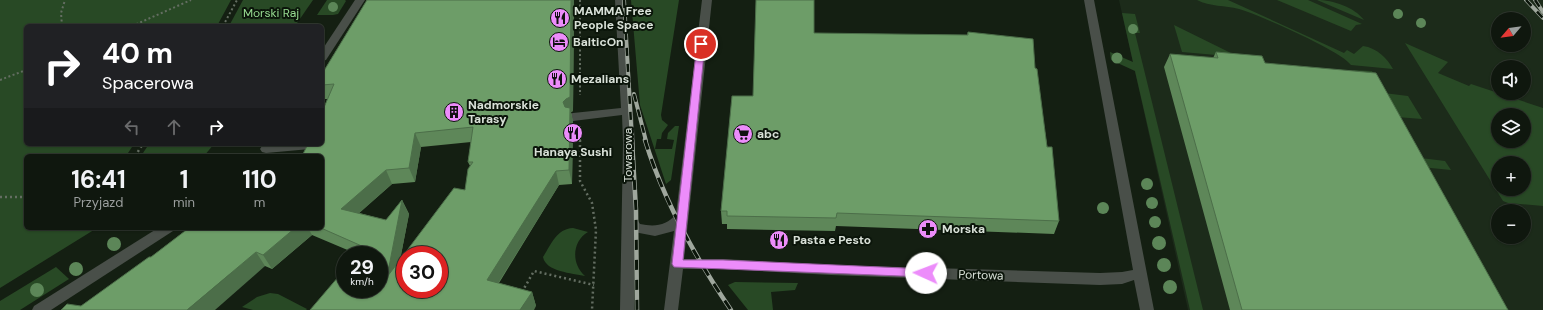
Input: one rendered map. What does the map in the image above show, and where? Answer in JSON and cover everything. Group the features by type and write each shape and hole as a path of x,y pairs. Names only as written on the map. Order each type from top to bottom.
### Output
{"street":[{"path":"324,55 360,0"},
{"name":"Towarowa","path":"620,0 629,143 627,310"},
{"path":"671,310 707,0"},
{"path":"1089,0 1147,310"},
{"path":"577,117 627,111"},
{"path":"266,150 303,146"},
{"path":"628,216 636,228 656,231 671,227 677,223 682,215"},
{"path":"40,310 165,230"},
{"name":"Portowa","path":"677,264 723,264 831,270 1100,279 1122,278 1140,273"}],"path":[{"path":"62,24 60,16 61,7 65,0"},
{"path":"137,24 192,0"},
{"path":"224,24 237,0"},
{"path":"580,0 577,117 580,181 592,203 596,230 592,310"},
{"path":"0,80 24,71"},
{"path":"0,197 24,197"},
{"path":"520,294 534,272 594,285"}],"shaded area":[{"path":"1119,0 1543,0 1543,310 1188,310"}],"green space":[{"path":"0,0 231,0 218,24 24,24 24,146 133,146 127,154 24,154 24,230 94,230 0,288"},
{"name":"Morski Raj","path":"243,0 313,0 296,24 230,24"},
{"path":"327,0 346,1 338,14 317,15"},
{"path":"631,0 679,0 661,115 662,120 668,125 662,133 661,139 657,139 655,149 672,149 674,140 667,139 668,133 675,126 679,126 671,180 666,184 640,105"},
{"path":"1197,0 1228,0 1344,53 1347,50 1354,54 1363,46 1368,47 1381,54 1393,69 1351,65 1332,51 1316,42 1263,18 1239,9 1207,4"},
{"path":"1277,0 1308,0 1362,24 1356,25 1351,31"},
{"path":"1317,0 1330,1 1343,5 1355,11 1364,20"},
{"path":"1122,13 1135,14 1140,33 1135,33 1203,310 1190,310 1135,71 1111,60 1110,52 1133,62"},
{"path":"1174,25 1239,57 1182,52"},
{"path":"1405,43 1448,62 1438,73 1469,86 1471,84 1491,91 1491,100 1519,100 1543,108 1543,206 1508,203 1503,201 1500,196 1531,196 1531,156 1491,156 1491,182"},
{"path":"1353,70 1372,71 1384,93 1408,96 1422,119 1384,116 1361,86"},
{"path":"148,146 212,146 206,154 142,154"},
{"path":"1405,156 1445,161 1451,170 1411,166"},
{"path":"573,228 588,232 579,241 575,253 577,265 585,276 554,269 545,262 543,257 558,234 567,229"},
{"path":"56,267 69,279 20,310 0,310 0,301"},
{"path":"735,282 798,283 795,290 771,292 773,310 748,310 728,285"},
{"path":"270,293 278,294 307,309 253,310 242,307 257,297"}],"building":[{"name":"Nadmorskie Tarasy","path":"367,0 571,0 570,97 563,102 565,107 570,108 569,170 556,171 487,280 532,292 520,310 310,310 336,280 336,298 388,298 388,276 396,265 396,298 448,298 448,246 410,246 454,188 465,190 468,169 473,162 468,162 473,127 415,133 409,168 386,170 341,209 386,220 402,200 388,272 388,246 362,246 324,229 324,154 303,154 307,146 324,146 324,107 334,84 324,85 324,71"},
{"path":"756,0 814,0 814,33 968,35 968,32 1033,39 1035,68 1037,69 1047,147 1052,147 1059,221 837,213 836,218 727,216 727,211 721,211 732,96 753,96"},
{"path":"1216,52 1262,56 1265,63 1376,73 1508,310 1242,310 1170,54 1218,58"},
{"path":"186,230 293,230 263,255 256,252 187,310 61,310 67,304 81,306 151,257"}],"railway":[{"path":"624,0 632,141"},
{"path":"1526,0 1543,18"},
{"path":"1535,0 1543,12"},
{"path":"634,94 646,141"},
{"path":"632,140 636,210 637,310"},
{"path":"645,140 661,185 671,207 705,270 731,310"}],"place":[{"name":"MAMMA Free People Space","path":"560,18"},
{"name":"BalticOn","path":"559,42"},
{"name":"Mezalians","path":"557,79"},
{"name":"Nadmorskie Tarasy","path":"454,112"},
{"name":"Hanaya Sushi","path":"573,133"},
{"name":"abc","path":"743,134"},
{"name":"Morska","path":"928,229"},
{"name":"Pasta e Pesto","path":"779,240"}],"route":[{"path":"701,44 677,264 723,264 831,270 926,273"}]}
